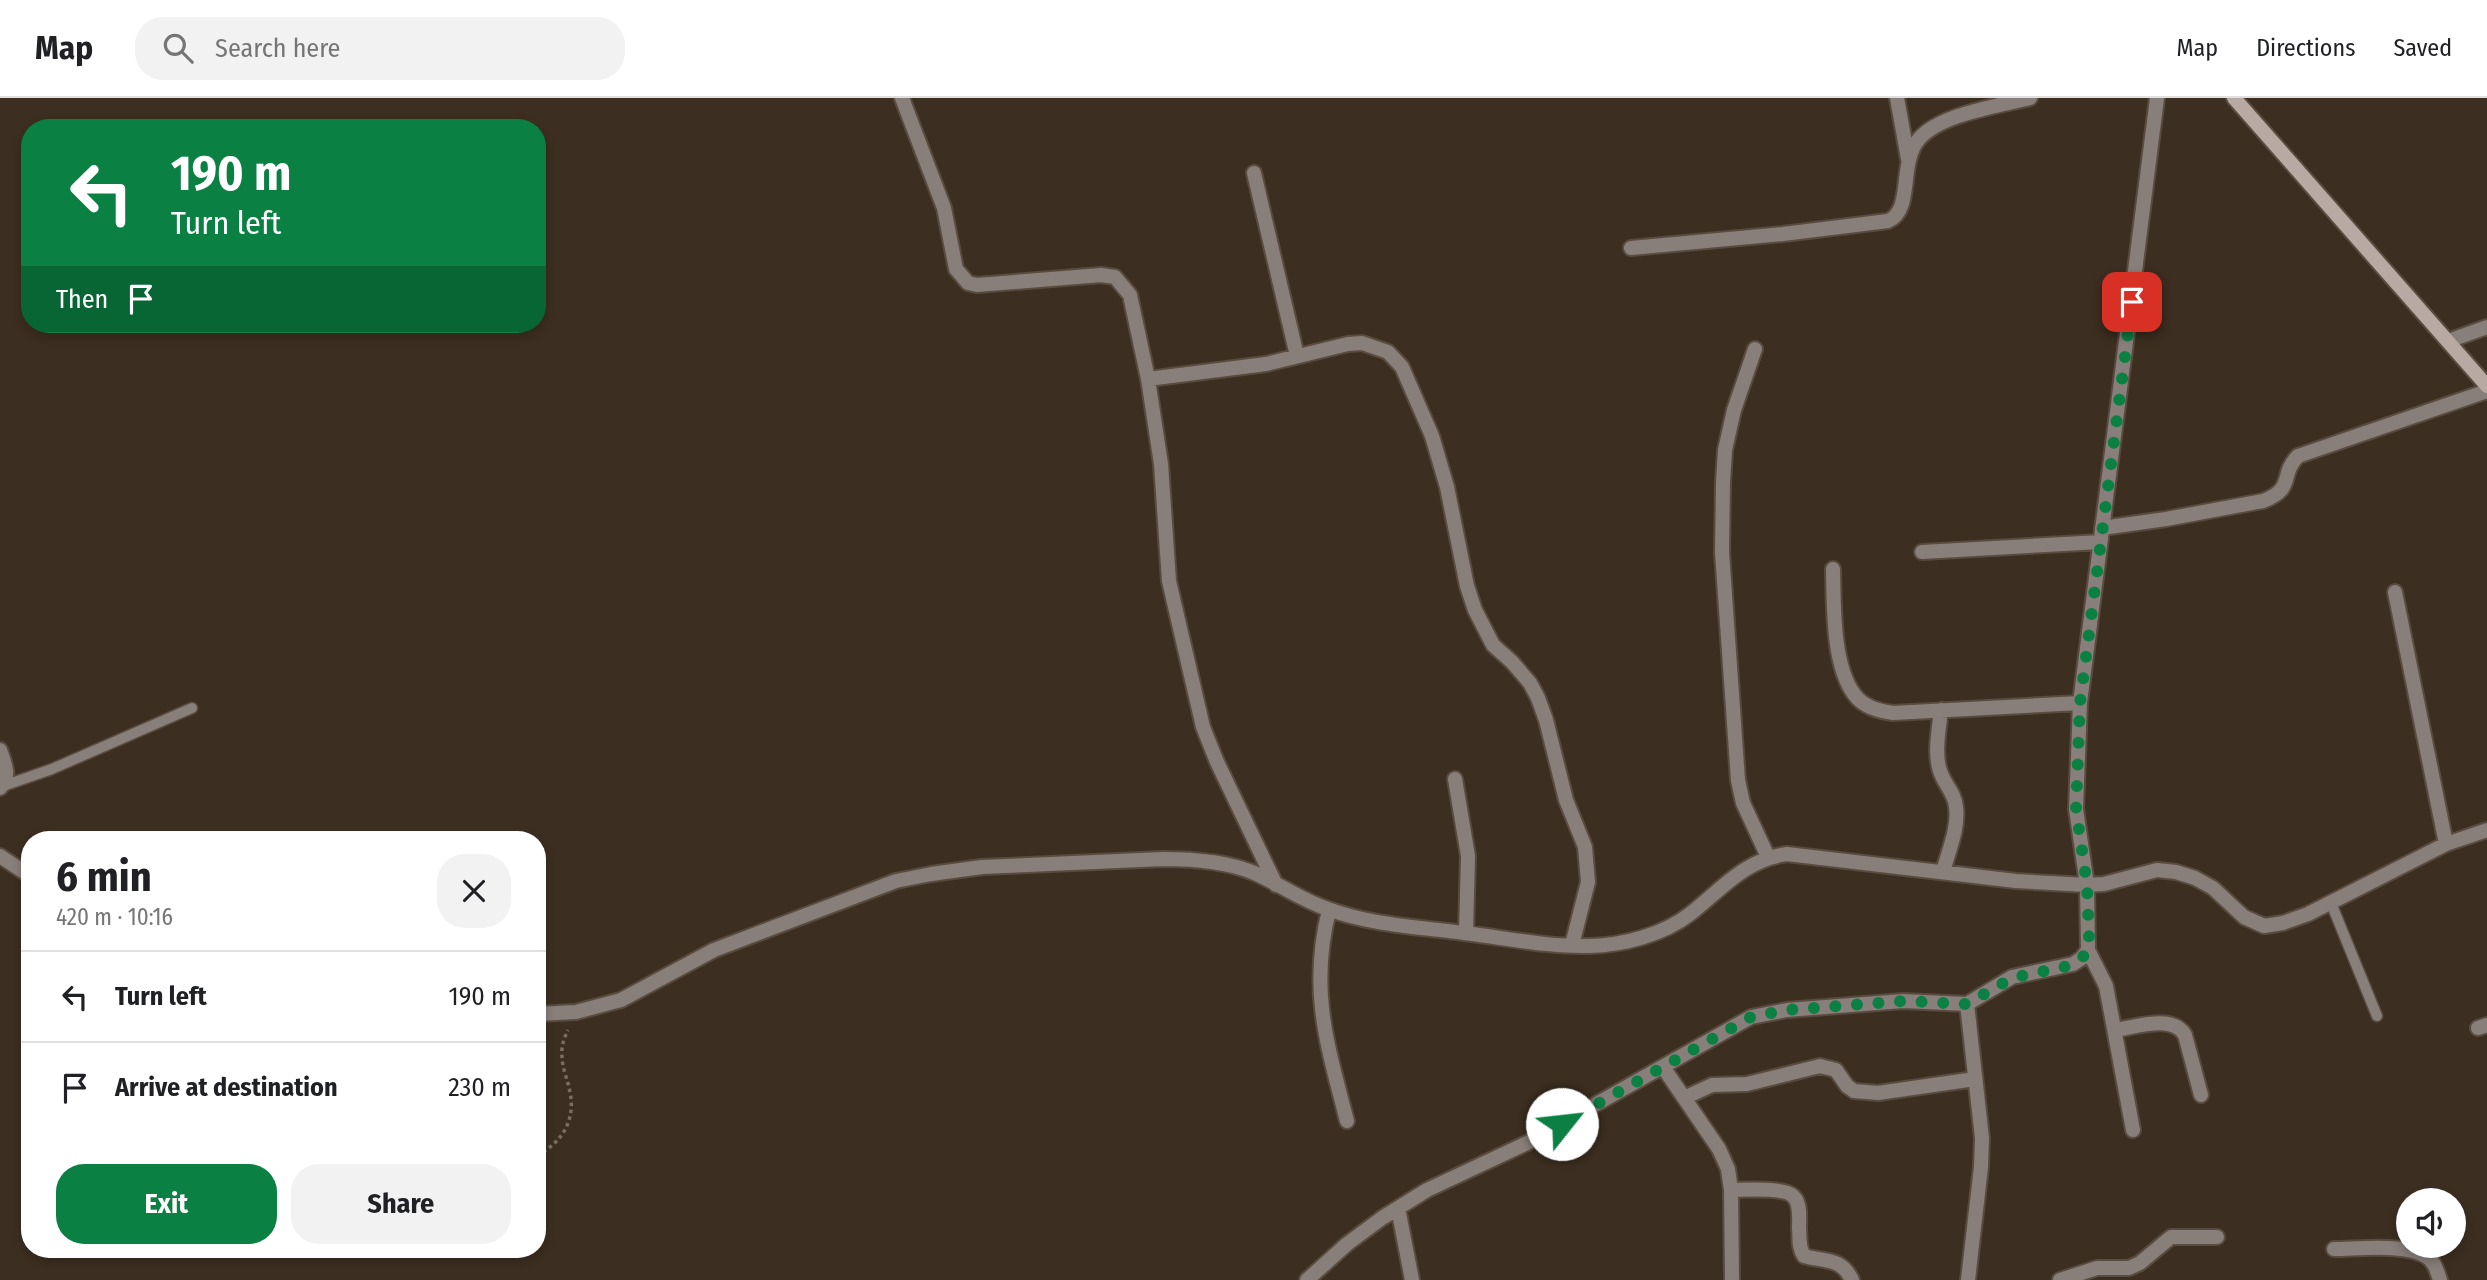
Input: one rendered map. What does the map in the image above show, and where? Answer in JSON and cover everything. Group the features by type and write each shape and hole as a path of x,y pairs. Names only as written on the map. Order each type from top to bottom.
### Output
{"main road":[{"path":"2234,98 2487,388"}],"street":[{"path":"902,98 944,208 953,258 961,277 968,283 978,285 1101,275 1115,278 1130,295 1149,379 1161,464 1169,582 1203,727 1221,772 1276,885"},
{"path":"1631,248 1888,221 1900,214 1903,206 1908,160 1896,98"},
{"path":"1908,160 1920,138 1931,129 1957,118 2030,98"},
{"path":"2133,1130 2106,986 2088,944 2087,893 2076,809 2080,703 2157,98"},
{"path":"1254,173 1297,356"},
{"path":"2448,341 2487,327"},
{"path":"1149,379 1255,366 1335,346 1362,343 1388,352 1402,367 1432,436 1447,487 1467,586 1475,610 1493,645 1513,662 1538,698 1566,800 1585,847 1588,881 1572,945"},
{"path":"1755,349 1734,410 1726,450 1721,552 1738,780 1743,803 1768,857"},
{"path":"1922,552 2101,535 2166,519 2263,501 2279,494 2284,488 2292,461 2298,456 2487,388"},
{"path":"1833,569 1838,650 1854,695 1865,705 1878,711 1893,713 2080,703"},
{"path":"2395,592 2446,844"},
{"path":"1941,710 1938,742 1940,769 1954,796 1956,807 1956,823 1943,872"},
{"path":"0,750 7,772 1,787"},
{"path":"1455,779 1468,856 1466,933"},
{"path":"546,1014 576,1012 621,1000 714,950 896,881 982,867 1192,859 1239,869 1329,910 1374,922 1540,944 1591,946 1623,942 1668,927 1688,916 1736,874 1768,857 1787,854 2016,881 2087,893 2104,884 2157,870 2176,872 2213,888 2244,916 2264,926 2283,923 2331,903 2446,844 2487,830"},
{"path":"0,856 21,870"},
{"path":"1329,910 1321,939 1320,1010 1347,1121"},
{"path":"1307,1280 1347,1244 1427,1190 1528,1143 1740,1022 1766,1013 1903,1001 1967,1004 2012,978 2073,964 2082,958 2088,944"},
{"path":"1967,1004 1982,1138 1968,1280"},
{"path":"2115,1030 2162,1024 2174,1024 2180,1028 2201,1095"},
{"path":"1684,1098 1712,1085 1747,1084 1819,1066 1836,1070 1847,1086 1854,1091 1863,1092 1878,1093 1975,1079"},
{"path":"1662,1067 1719,1149 1728,1169 1731,1190 1732,1280"},
{"path":"1731,1190 1775,1191 1794,1196 1798,1205 1799,1244 1804,1256 1830,1259 1842,1265 1852,1280"},
{"path":"1398,1208 1412,1280"},
{"path":"2060,1280 2097,1268 2129,1268 2140,1263 2171,1237 2217,1237"},
{"path":"2334,1249 2417,1252 2428,1257 2440,1280"}],"lane":[{"path":"1,787 52,769 192,708"},
{"path":"2331,903 2377,1016"}],"path":[{"path":"546,1151 559,1141 569,1124 572,1105 562,1048 576,1012"}],"route":[{"path":"1562,1124 1751,1017 1787,1010 1903,1001 1967,1004 2012,978 2073,964 2088,950 2087,885 2076,809 2080,703 2132,302"}]}
